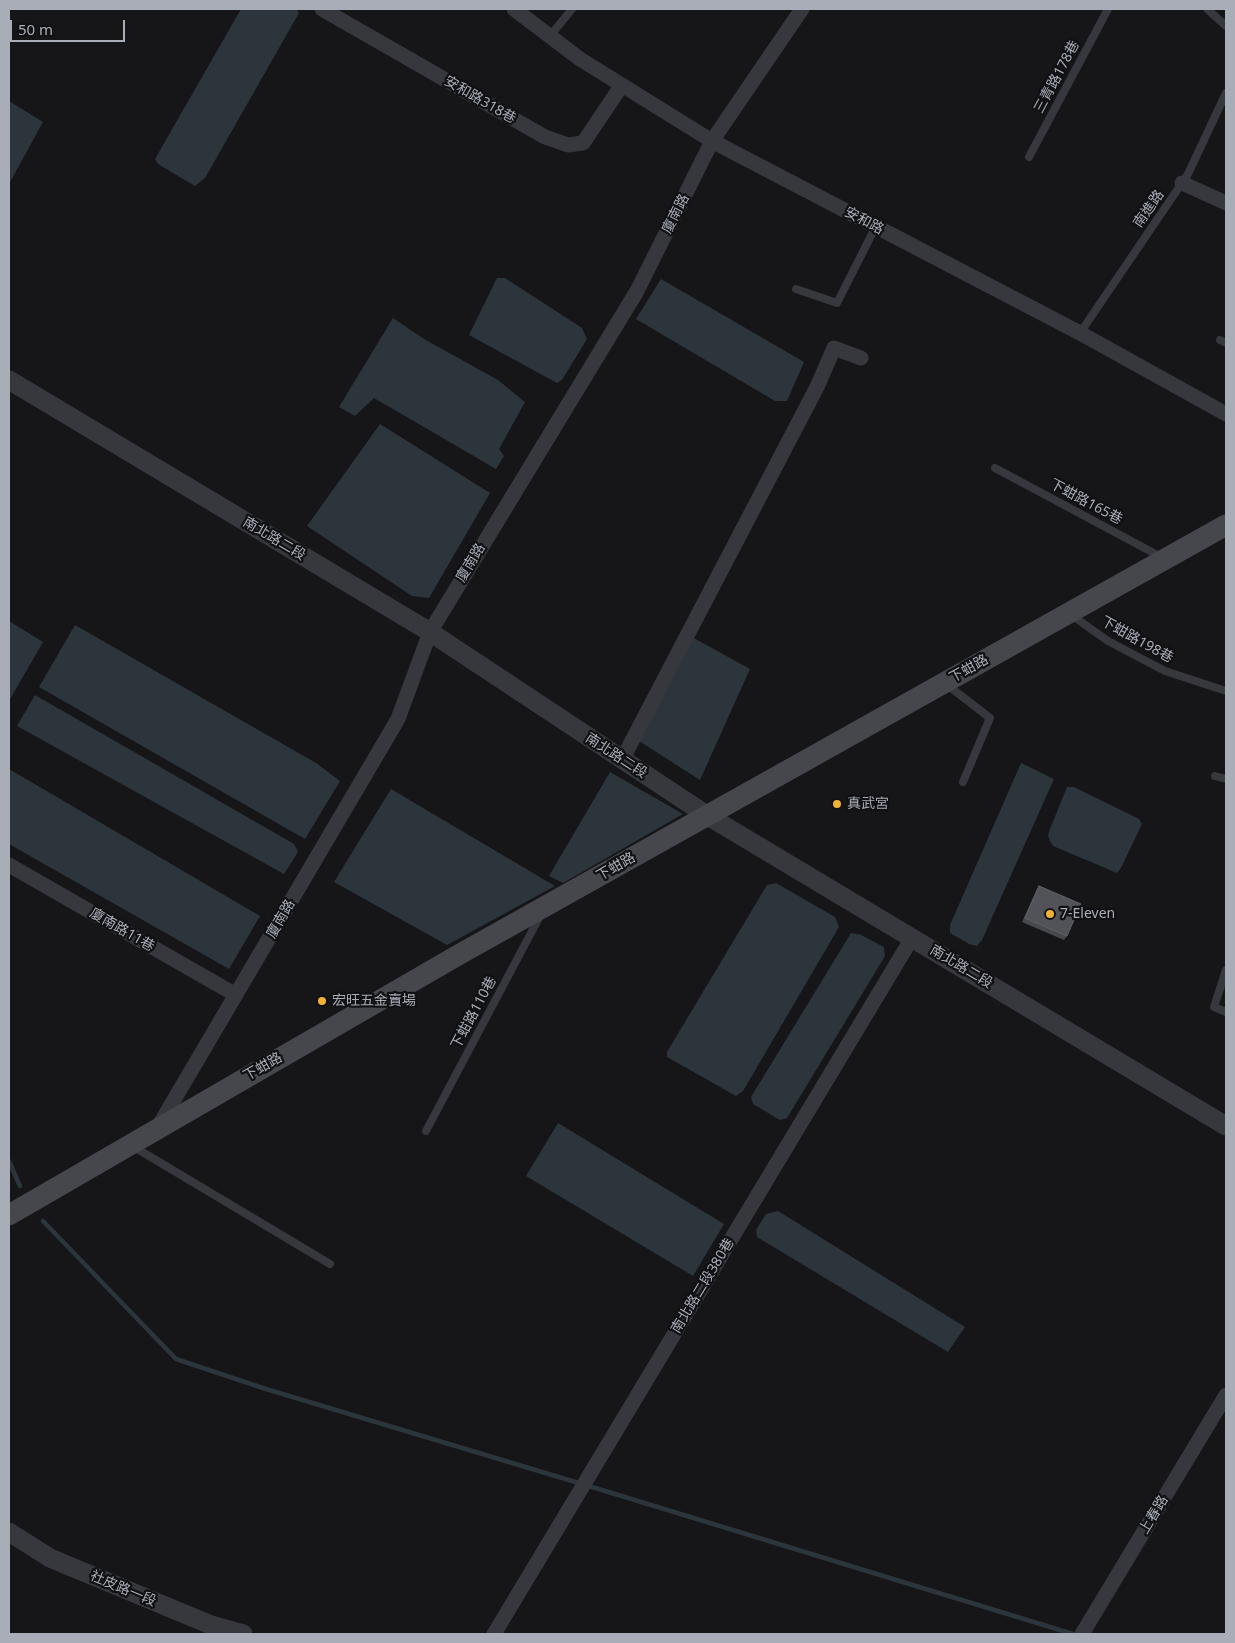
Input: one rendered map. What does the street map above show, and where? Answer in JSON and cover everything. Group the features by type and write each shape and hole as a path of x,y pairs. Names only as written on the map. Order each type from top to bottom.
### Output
{"main road":[{"name":"下蚶路","path":"9,1215 158,1127 460,954 1164,558 1226,525"}],"street":[{"name":"安和路318巷","path":"322,9 545,137 568,145 583,143 622,85"},
{"name":"安和路","path":"514,9 580,59 712,141 1080,333 1226,414"},
{"name":"廈南路","path":"158,1127 398,719 430,632 637,291 712,141 802,9"},
{"path":"1182,183 1226,203"},
{"path":"622,760 817,387 834,348 861,358"},
{"name":"南北路二段","path":"9,380 430,632 708,816 1226,1126"},
{"name":"廈南路11巷","path":"9,865 236,995"},
{"name":"南北路二段380巷","path":"494,1634 912,938"},
{"name":"上春路","path":"1082,1634 1226,1395"},
{"name":"社皮路一段","path":"9,1532 50,1558 211,1625 243,1634"}],"lane":[{"path":"550,36 572,9"},
{"name":"三青路178巷","path":"1029,157 1108,9"},
{"path":"1207,9 1226,26"},
{"name":"南進路","path":"1080,333 1188,174 1226,93"},
{"path":"796,288 838,303 876,226"},
{"name":"下蚶路165巷","path":"995,468 1164,558"},
{"name":"下蚶路198巷","path":"1069,612 1108,641 1165,671 1226,691"},
{"path":"944,683 990,718 962,782"},
{"path":"1215,776 1226,779"},
{"name":"下蚶路110巷","path":"426,1131 545,907"},
{"path":"1226,970 1214,1007 1226,1012"},
{"path":"130,1144 330,1264"}],"shaded area":[{"path":"241,9 296,9 299,13 205,178 195,186 158,164 155,159"},
{"path":"9,101 43,122 9,184"},
{"path":"497,278 505,278 582,328 587,339 562,380 557,383 469,335"},
{"path":"661,279 804,362 787,401 775,401 636,319"},
{"path":"393,318 424,339 498,380 525,402 499,449 504,456 496,469 374,398 355,416 339,407"},
{"path":"380,424 490,493 429,598 412,596 307,526"},
{"path":"9,621 43,642 9,701"},
{"path":"75,625 316,763 340,781 305,839 39,687"},
{"path":"692,637 750,669 700,780 639,741"},
{"path":"35,695 294,844 298,852 284,874 17,726"},
{"path":"1021,763 1054,779 982,940 977,946 969,944 950,933 950,925"},
{"path":"9,769 260,916 229,969 9,844"},
{"path":"610,772 683,814 563,883 549,876"},
{"path":"1067,787 1074,787 1139,819 1142,824 1117,873 1053,846 1050,841 1048,835"},
{"path":"391,789 555,886 447,945 334,882"},
{"path":"776,883 835,917 839,927 743,1091 736,1096 667,1057 667,1052 767,885"},
{"path":"851,933 861,935 884,947 885,956 787,1118 780,1120 753,1104 751,1097"},
{"path":"558,1123 724,1224 693,1276 526,1176"},
{"path":"778,1211 965,1327 948,1352 757,1237 756,1230 766,1214"}],"building":[{"name":"7-Eleven","path":"1039,886 1081,904 1067,936 1025,918"}],"waterway":[{"path":"9,1161 20,1186"},
{"path":"43,1221 176,1359 266,1389 1073,1634"}],"place":[{"name":"真武宮","path":"837,804"},
{"name":"7-Eleven","path":"1050,914"},
{"name":"宏旺五金賣場","path":"322,1001"}]}
